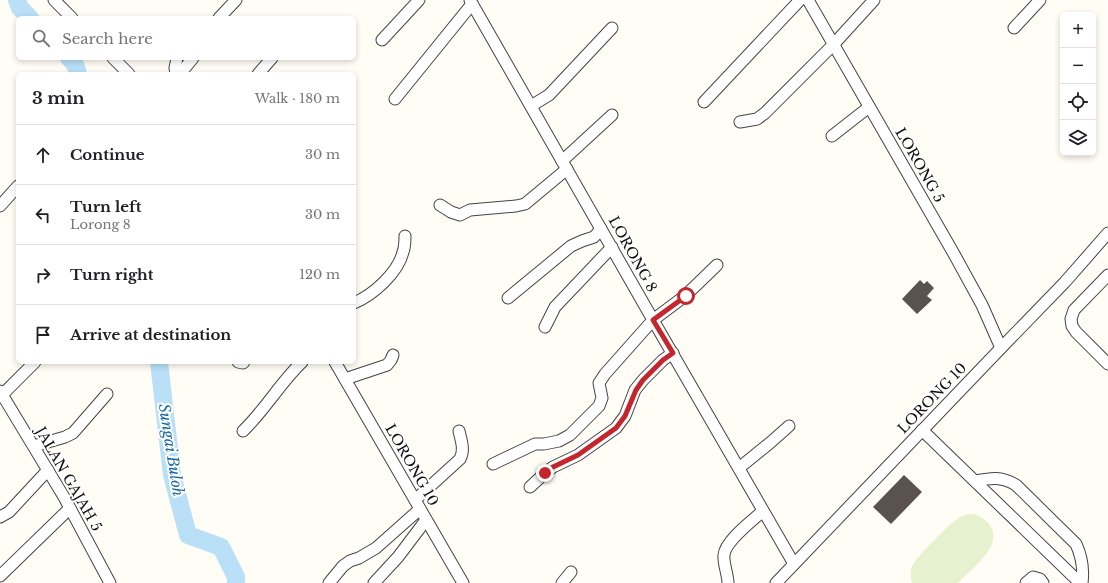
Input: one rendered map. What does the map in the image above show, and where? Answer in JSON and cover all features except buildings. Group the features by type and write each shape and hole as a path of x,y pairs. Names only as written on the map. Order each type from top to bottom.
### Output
{"street":[{"path":"54,0 70,16"},
{"path":"222,16 236,0"},
{"path":"382,40 419,0"},
{"path":"704,102 800,0"},
{"name":"LORONG 5","path":"808,0 982,305 1001,348"},
{"path":"740,122 757,119 766,113 833,45 874,0"},
{"path":"1014,28 1040,0"},
{"path":"395,99 471,2"},
{"name":"LORONG 8","path":"471,2 794,564"},
{"path":"531,106 549,95 612,28"},
{"path":"115,60 127,72"},
{"path":"176,72 177,60"},
{"path":"182,72 191,60"},
{"path":"260,72 270,60"},
{"path":"832,136 869,107"},
{"path":"440,205 451,212 460,215 470,210 525,204 565,165 612,115"},
{"path":"0,206 16,188"},
{"path":"508,298 571,246 594,237 602,229"},
{"name":"LORONG 10","path":"776,583 1065,282 1108,233"},
{"path":"356,302 367,297 395,270 403,252 405,236"},
{"path":"545,327 555,307 612,247"},
{"path":"493,464 535,444 559,441 570,435 599,406 602,398 599,383 605,374 653,320 686,296 717,265"},
{"path":"1108,275 1074,310 1071,319 1072,326 1076,332 1108,364"},
{"path":"530,487 553,467 578,455 616,428 625,416 636,390 643,380 663,360 673,353"},
{"path":"345,380 387,365 393,355"},
{"path":"1,392 33,364"},
{"path":"243,431 255,419 300,364"},
{"name":"LORONG 10","path":"336,364 463,583"},
{"name":"JALAN GAJAH 5","path":"1,392 70,508 110,583"},
{"path":"34,446 65,437 73,433 106,394"},
{"path":"740,468 789,426"},
{"path":"922,430 1081,583"},
{"path":"329,583 343,566 376,548 460,459 462,455 462,443 459,431"},
{"path":"0,517 9,512 48,470"},
{"path":"975,481 990,478 1008,480 1016,485 1076,544 1081,555 1084,570 1081,583"},
{"path":"0,576 70,508"},
{"path":"728,583 724,555 728,545 763,511"},
{"path":"374,583 398,556 426,520"},
{"path":"562,583 571,572"},
{"path":"1026,583 1031,578 1036,578 1043,583"}],"green space":[{"path":"968,514 979,516 988,523 993,531 993,539 985,556 958,583 912,583 911,569 919,557 955,520"}],"waterway":[{"name":"Sungai Buloh","path":"17,0 20,8 28,16"},
{"name":"Sungai Buloh","path":"71,60 75,64 77,72"},
{"name":"Sungai Buloh","path":"159,364 172,475 188,535 221,547 236,577 236,583"}],"route":[{"path":"545,473 553,467 578,455 616,428 625,416 636,390 643,380 663,360 673,353 653,320 686,296"}]}
